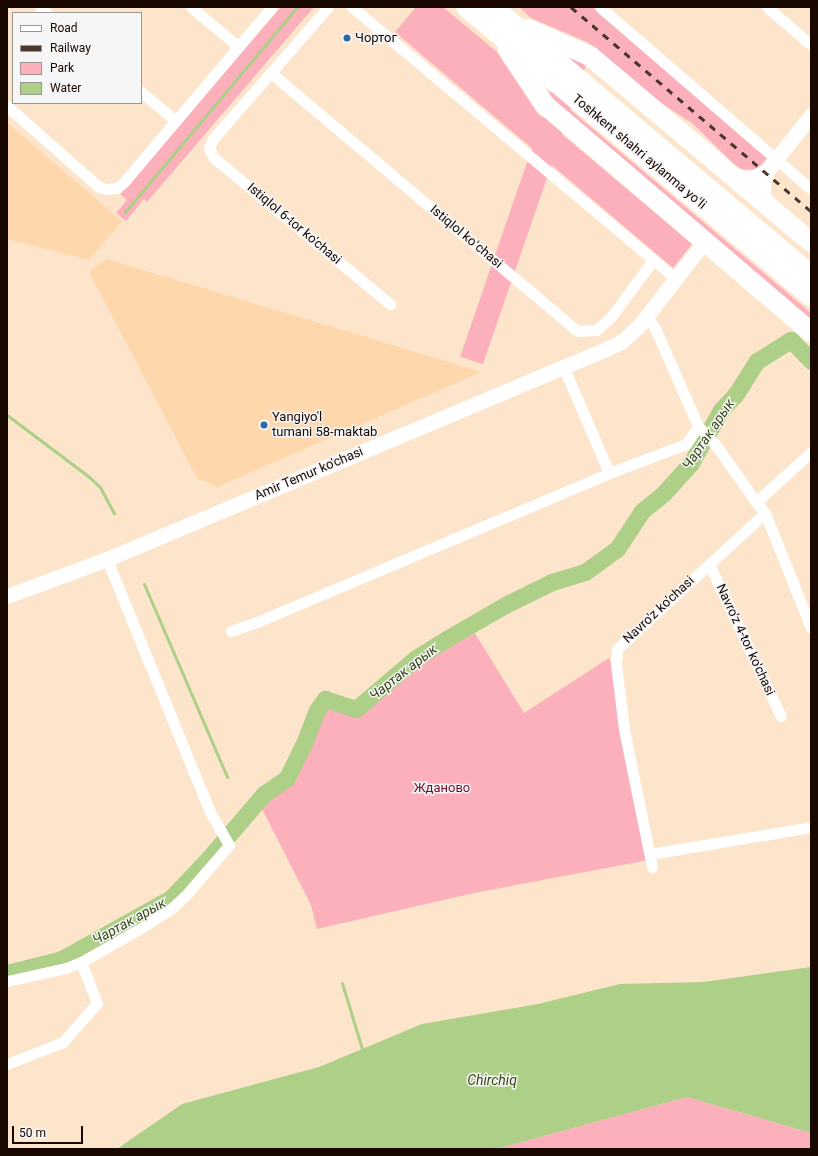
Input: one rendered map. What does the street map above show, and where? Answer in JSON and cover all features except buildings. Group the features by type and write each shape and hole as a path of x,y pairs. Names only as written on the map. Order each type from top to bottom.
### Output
{"highway":[{"name":"Toshkent shahri aylanma yoʻli","path":"466,7 503,27 811,275"},
{"name":"Toshkent shahri aylanma yoʻli","path":"493,7 503,27 811,297"},
{"path":"503,27 590,56 811,242"},
{"path":"503,27 545,105 811,332"}],"main road":[{"path":"772,209 763,195 763,185 766,172 811,115"},
{"path":"727,171 743,178 754,177 766,172"},
{"name":"Amir Temur ko'chasi","path":"7,596 107,559 564,368 621,342 632,334 647,317 704,242"}],"street":[{"path":"191,7 238,47"},
{"path":"7,106 99,187 106,190 117,188 124,182 176,122 272,7"},
{"path":"271,73 328,7"},
{"path":"352,7 676,279"},
{"path":"600,7 811,189"},
{"path":"767,7 811,45"},
{"name":"Istiqlol 6-tor ko'chasi","path":"271,73 212,140 209,149 214,158 390,304"},
{"name":"Istiqlol koʻchasi","path":"271,73 577,331 596,330 611,317 653,260"},
{"path":"142,93 176,122"},
{"path":"647,317 655,328 699,428 715,444 765,513 811,628"},
{"path":"564,368 610,473"},
{"path":"231,631 257,622 610,473 686,444 699,428"},
{"path":"756,502 811,452"},
{"name":"Navro'z ko'chasi","path":"652,867 624,729 616,654 617,649 765,513"},
{"path":"7,981 66,968 81,962 173,907 185,896 229,845 210,812 107,559"},
{"name":"Navro'z 4-tor ko'chasi","path":"709,564 781,716"},
{"path":"650,854 811,827"},
{"path":"7,1064 63,1042 97,1003 81,962"}],"shaded area":[{"path":"7,123 122,221 89,260 7,239"},
{"name":"Yangiyo'l tumani 58-maktab","path":"106,259 481,372 217,487 197,478 89,272"}],"green space":[{"path":"281,7 314,7 147,202 144,199 126,221 116,213 127,200 120,194"},
{"path":"416,7 443,7 497,52 538,114 692,244 673,268 395,32"},
{"path":"519,7 594,7 768,157 758,168 753,170 742,169 736,166 692,123 655,99 589,43 531,18"},
{"path":"565,52 588,60 483,364 460,356"},
{"path":"541,85 811,313 811,323 549,100"},
{"name":"Жданово","path":"471,627 524,713 609,658 613,668 649,860 474,893 317,929 311,905 261,807 275,792 296,781 323,709 329,705 358,715"},
{"path":"687,1097 811,1133 811,1149 496,1149"}],"water":[{"name":"Chirchiq","path":"811,967 811,1133 687,1097 496,1149 117,1149 182,1104 319,1067 422,1024 538,1004 620,984 704,982"}],"waterway":[{"path":"125,212 297,7"},
{"name":"Чартак арык","path":"7,973 62,959 171,898 208,859 264,794 287,778 305,741 317,710 325,699 356,709 416,658 448,638 507,604 552,582 585,572 617,549 642,511 664,493 691,463 721,410 736,394 757,361 791,340 811,361"},
{"path":"7,415 88,476 100,487 114,513"},
{"path":"144,584 227,777"},
{"path":"342,983 363,1052"}],"railway":[{"path":"571,7 811,211"}],"place":[{"name":"Чортог","path":"347,38"},
{"name":"Yangiyo'l tumani 58-maktab","path":"264,425"}]}
